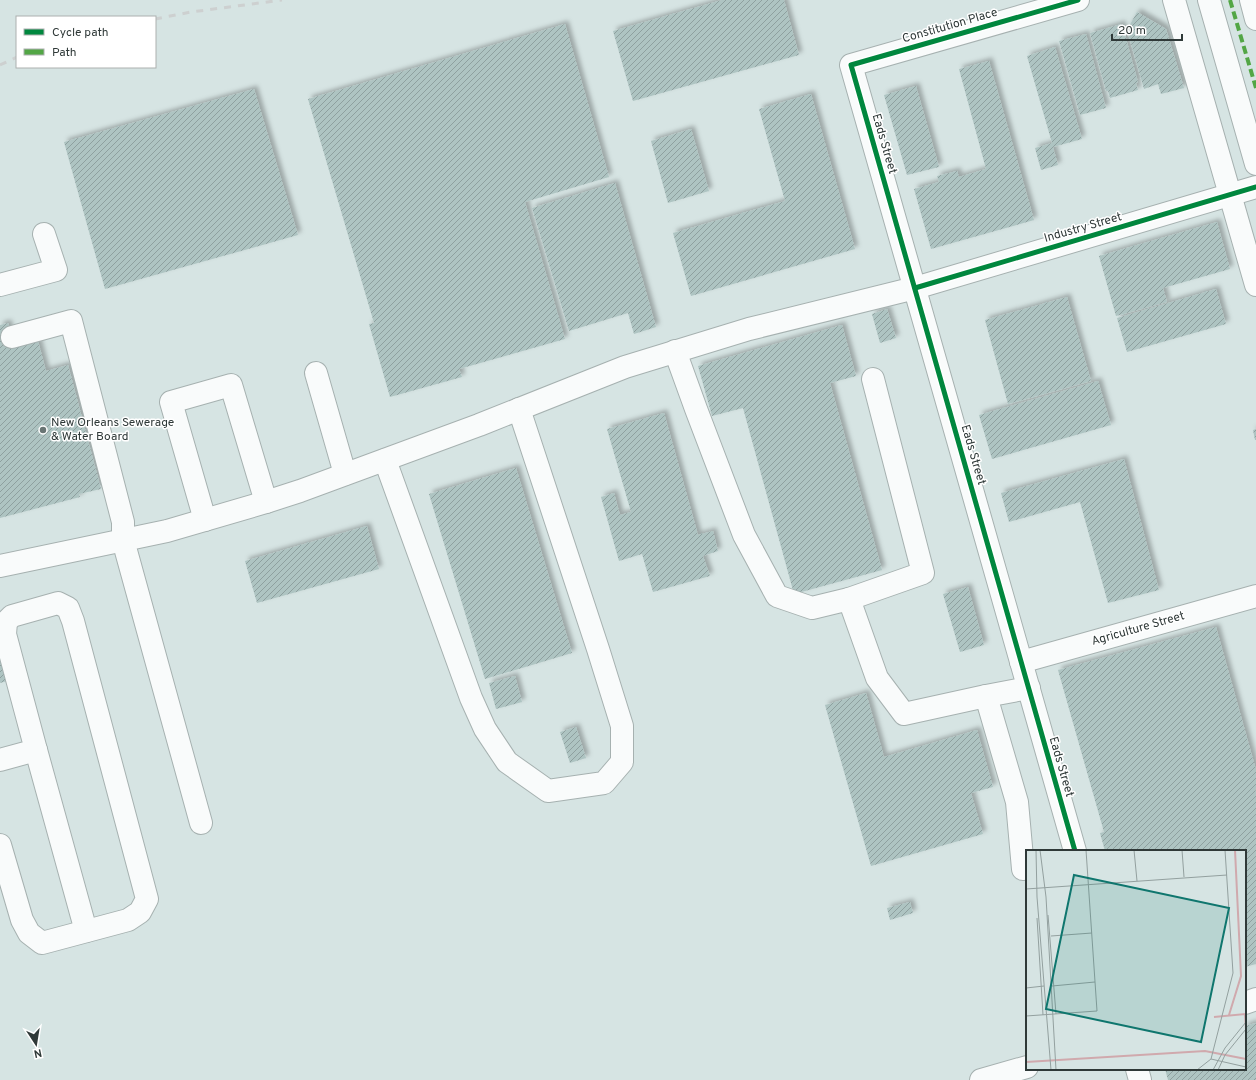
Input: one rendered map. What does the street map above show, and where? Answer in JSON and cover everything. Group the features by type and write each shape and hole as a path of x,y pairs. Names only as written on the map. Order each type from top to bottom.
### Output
{"street":[{"name":"Constitution Place","path":"851,65 1078,0"},
{"path":"1174,0 1256,285"},
{"path":"1209,0 1256,164"},
{"path":"1250,0 1256,19"},
{"name":"Eads Street","path":"851,65 1075,850"},
{"name":"Industry Street","path":"0,566 167,531 266,502 385,460 625,367 675,351 749,329 915,288 1256,187"},
{"path":"0,285 56,270 44,234"},
{"path":"12,337 71,321 123,522 123,540 201,823"},
{"path":"675,351 744,535 777,596 812,608 849,599 923,573 873,379"},
{"path":"316,373 345,474"},
{"path":"205,520 171,402 231,385 266,502"},
{"path":"385,460 471,698 485,729 507,762 548,791 604,783 622,762 622,726 596,642 519,409"},
{"name":"Agriculture Street","path":"1021,662 1256,596"},
{"path":"849,599 877,678 904,714 1028,688"},
{"path":"0,845 22,920 29,933 42,943 128,920 140,912 147,899 73,621 68,608 58,603 12,616 6,622 5,634 86,931"},
{"path":"986,696 1017,802 1024,870"},
{"path":"0,760 36,750"},
{"path":"1246,1003 1256,999"},
{"path":"981,1080 1026,1067"},
{"path":"1137,1070 1140,1080"}],"building":[{"path":"722,0 784,0 799,55 633,101 613,31"},
{"path":"1137,12 1166,29 1184,88 1161,94 1158,84 1144,89 1127,30"},
{"path":"565,24 609,177 525,202 565,339 459,369 462,377 390,397 369,324 374,323 308,99"},
{"path":"1122,24 1138,82 1136,83 1138,90 1110,98 1108,91 1106,91 1090,33"},
{"path":"1086,34 1106,108 1080,115 1059,41"},
{"path":"1055,47 1082,139 1053,147 1058,165 1041,170 1035,148 1052,143 1027,56"},
{"path":"989,61 1034,220 931,249 914,189 939,182 937,176 957,171 959,177 986,169 959,69"},
{"path":"916,86 939,167 907,175 884,95"},
{"path":"254,89 298,235 105,289 64,142"},
{"path":"811,94 855,249 691,296 673,233 785,201 759,109"},
{"path":"691,129 709,191 668,203 651,141"},
{"path":"615,183 656,327 634,334 628,313 569,331 532,208"},
{"path":"1217,222 1230,269 1163,288 1167,302 1116,316 1099,256"},
{"path":"1216,289 1226,324 1127,352 1117,318"},
{"path":"1067,297 1091,381 1008,404 985,320"},
{"path":"887,309 896,338 880,343 872,314"},
{"name":"New Orleans Sewerage & Water Board","path":"8,323 15,347 38,341 46,371 68,365 101,489 79,494 80,497 0,518 0,325"},
{"path":"842,325 856,376 830,383 882,570 794,594 743,408 712,416 698,366"},
{"path":"1098,381 1111,425 992,459 979,415"},
{"path":"664,413 698,535 713,531 718,551 703,556 710,576 653,592 642,554 619,561 601,497 614,493 620,515 631,512 607,429"},
{"path":"1256,429 1256,440 1255,440 1253,430"},
{"path":"1124,459 1159,590 1108,603 1080,502 1009,522 1001,493"},
{"path":"516,468 572,653 485,679 429,494"},
{"path":"367,526 379,569 257,603 245,561"},
{"path":"968,587 984,645 960,652 943,594"},
{"path":"1216,627 1256,770 1256,964 1246,967 1246,850 1105,850 1100,833 1104,832 1058,670"},
{"path":"0,639 11,680 0,683"},
{"path":"515,676 522,702 496,709 489,683"},
{"path":"866,693 884,757 977,730 993,787 971,793 983,834 871,866 825,705"},
{"path":"576,727 586,758 570,763 560,732"},
{"path":"910,902 913,913 890,920 887,908"},
{"path":"1256,1023 1256,1080 1168,1080 1165,1070 1246,1070 1246,1026"}],"railway":[{"path":"156,19 191,12 282,0"},
{"path":"0,65 16,57"}],"marked path":[{"path":"1230,0 1256,88"}],"cycle path":[{"path":"1075,850 851,65 1078,0"},
{"path":"915,288 1256,187"}],"place":[{"name":"New Orleans Sewerage & Water Board","path":"43,430"}]}
